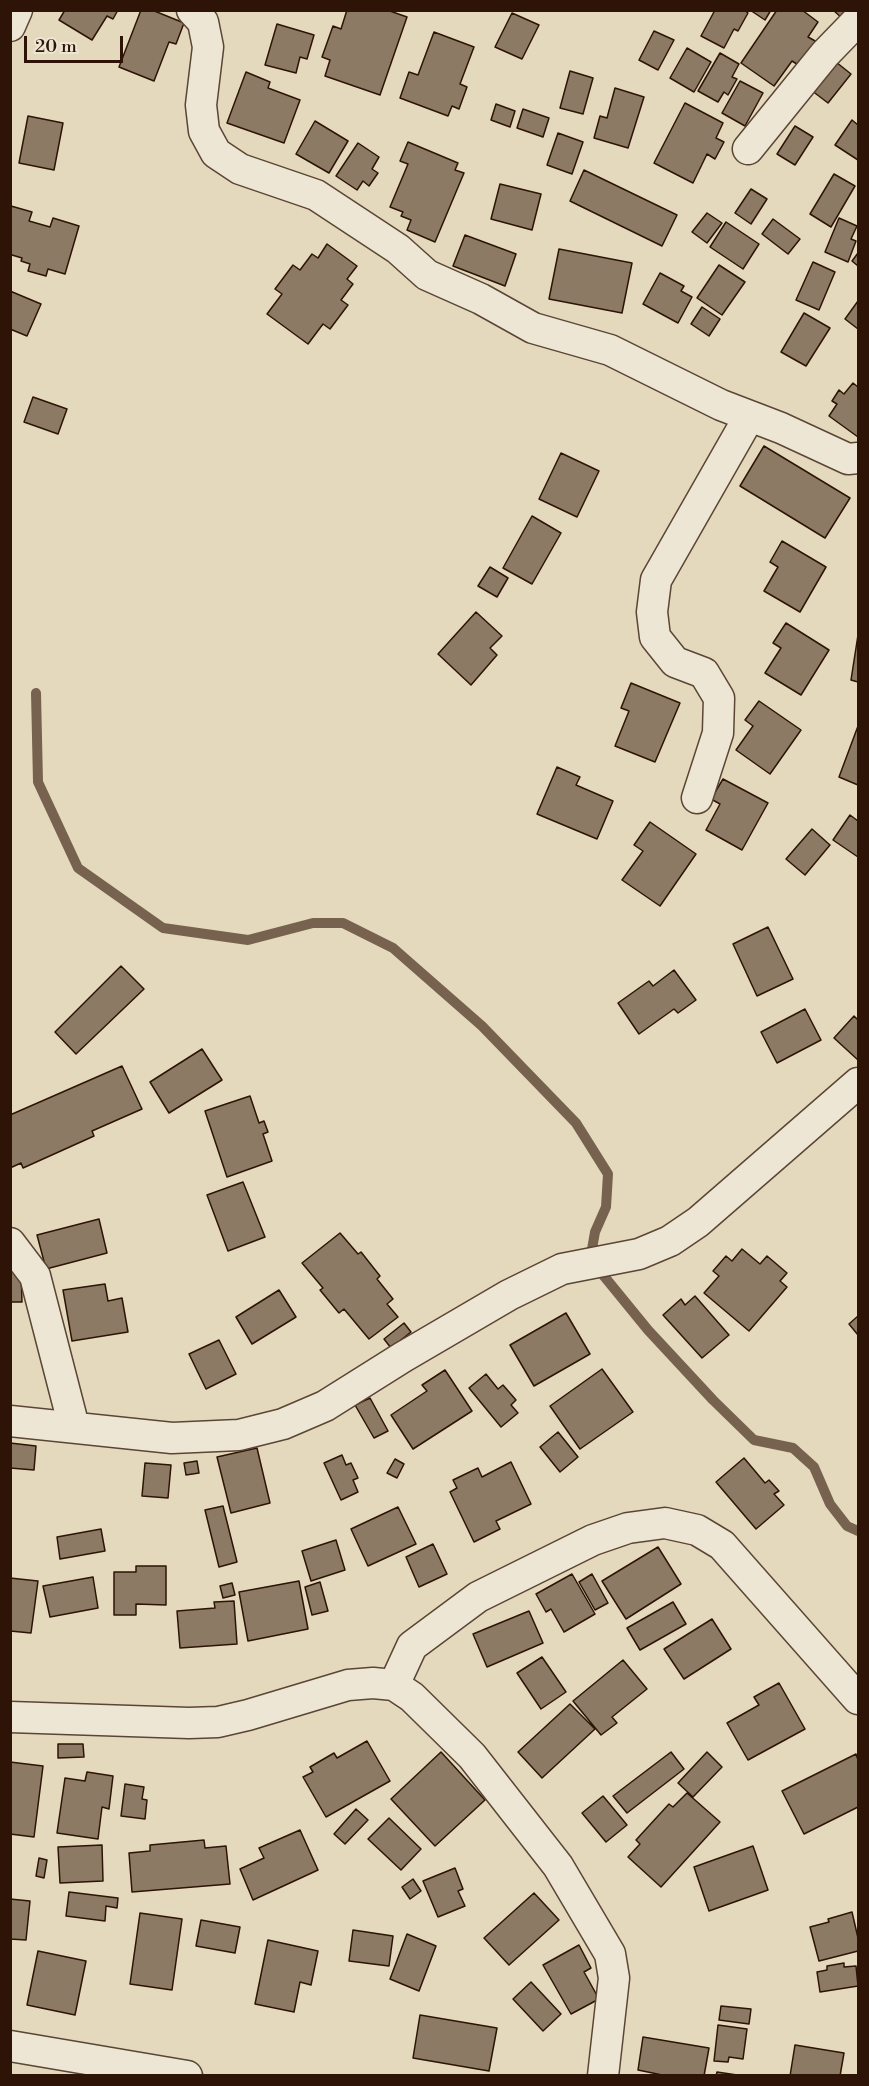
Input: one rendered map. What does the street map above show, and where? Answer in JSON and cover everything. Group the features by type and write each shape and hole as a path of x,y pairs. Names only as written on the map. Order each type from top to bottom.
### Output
{"street":[{"path":"10,26 16,10"},
{"path":"192,10 203,22 208,47 201,105 204,131 216,153 240,169 316,195 398,249 427,275 481,299 533,328 610,350 749,417 781,428 848,459 858,458"},
{"path":"748,149 825,54 858,20"},
{"path":"697,798 718,733 719,698 704,673 675,662 655,637 652,612 656,580 749,417"},
{"path":"10,1420 172,1438 239,1435 283,1424 325,1406 509,1295 562,1269 639,1254 670,1241 698,1222 858,1083"},
{"path":"10,1243 35,1276 74,1427"},
{"path":"394,1685 412,1646 478,1596 593,1540 628,1528 665,1523 697,1530 722,1545 858,1699"},
{"path":"10,1717 218,1722 348,1686 373,1683 394,1685 412,1697 472,1756 558,1866 610,1954 614,1978 603,2076"},
{"path":"10,2046 187,2076"}],"building":[{"path":"65,10 118,10 113,19 107,16 92,40 59,20"},
{"path":"141,10 152,10 184,23 176,44 169,42 154,81 119,67"},
{"path":"347,10 387,10 407,17 380,95 325,76 330,60 322,57 333,26 341,29"},
{"path":"715,10 744,10 748,13 738,31 734,29 724,48 701,36"},
{"path":"750,10 771,10 765,20"},
{"path":"777,10 802,10 818,22 808,37 817,42 800,66 792,61 774,86 741,63"},
{"path":"833,10 850,10 843,19"},
{"path":"512,13 539,25 522,59 495,47"},
{"path":"277,24 314,35 307,59 300,57 296,73 265,65"},
{"path":"654,31 674,40 658,70 639,60"},
{"path":"434,32 474,47 460,84 467,87 459,109 452,106 448,116 400,98 409,72 418,75"},
{"path":"687,48 711,62 694,92 670,78"},
{"path":"720,53 739,64 732,77 737,79 728,95 724,92 718,102 698,91"},
{"path":"831,58 851,74 828,103 807,87"},
{"path":"570,71 593,78 583,114 560,108"},
{"path":"246,72 270,82 268,88 300,100 284,143 227,123"},
{"path":"740,81 763,93 745,126 722,113"},
{"path":"615,88 644,97 628,148 594,138 600,116 607,118"},
{"path":"685,103 723,123 716,138 724,142 715,159 707,154 693,183 654,163"},
{"path":"496,104 515,111 510,127 491,120"},
{"path":"523,109 549,118 543,137 517,128"},
{"path":"28,116 63,123 54,170 19,163"},
{"path":"852,120 858,125 858,160 835,145"},
{"path":"315,121 348,141 329,173 296,154"},
{"path":"795,126 813,137 795,165 777,154"},
{"path":"558,133 583,142 572,174 547,165"},
{"path":"408,142 458,163 455,170 464,173 435,242 407,230 411,220 401,216 403,212 390,207 408,164 400,161"},
{"path":"358,143 379,157 372,169 378,173 369,186 363,181 357,190 336,176"},
{"path":"584,170 677,215 662,246 570,201"},
{"path":"834,174 855,186 831,227 810,214"},
{"path":"500,184 541,194 532,230 491,219"},
{"path":"751,189 767,199 751,224 735,213"},
{"path":"11,206 32,212 29,221 50,227 53,218 79,226 65,274 48,269 46,276 28,271 30,264 21,261 22,258 12,255 10,258"},
{"path":"707,213 722,223 707,243 692,232"},
{"path":"839,218 857,226 851,239 856,241 848,262 825,252"},
{"path":"773,219 800,239 788,254 762,234"},
{"path":"726,222 759,244 743,269 710,247"},
{"path":"465,235 516,254 505,286 453,266"},
{"path":"327,244 357,266 347,279 353,284 341,300 348,305 330,329 323,324 308,344 267,314 282,294 275,289 293,265 300,270 312,254 318,258"},
{"path":"559,249 632,263 622,313 549,299"},
{"path":"858,253 858,266 852,261"},
{"path":"813,262 835,272 819,310 796,300"},
{"path":"719,265 745,282 722,315 697,298"},
{"path":"660,273 684,286 681,291 692,297 678,323 643,304"},
{"path":"10,291 41,304 27,336 10,329"},
{"path":"858,301 858,329 845,319"},
{"path":"702,307 720,319 709,336 691,324"},
{"path":"804,313 830,328 806,366 781,352"},
{"path":"853,383 858,387 858,437 829,416 837,404 832,401 839,390 844,394"},
{"path":"33,397 67,409 58,434 24,422"},
{"path":"764,446 850,498 825,538 740,486"},
{"path":"561,453 599,471 577,517 539,499"},
{"path":"532,516 561,533 532,584 503,568"},
{"path":"782,541 826,567 800,612 764,591 778,567 770,562"},
{"path":"490,567 508,578 497,597 478,586"},
{"path":"476,612 502,636 490,648 497,655 471,685 438,654"},
{"path":"786,623 829,650 801,695 765,673 781,648 773,643"},
{"path":"858,635 858,682 851,680"},
{"path":"631,683 680,703 655,762 615,746 629,711 621,708"},
{"path":"759,701 801,730 770,774 736,750 753,726 745,720"},
{"path":"858,726 858,785 839,777"},
{"path":"557,767 580,777 576,785 613,801 597,839 537,814"},
{"path":"723,779 768,803 742,850 706,830 720,804 711,799"},
{"path":"850,815 858,821 858,857 833,840"},
{"path":"650,822 696,854 660,906 622,880 643,851 634,845"},
{"path":"812,829 830,845 805,875 786,859"},
{"path":"768,927 793,979 757,996 733,944"},
{"path":"121,966 144,989 76,1054 55,1032"},
{"path":"674,970 696,1000 678,1013 674,1009 639,1034 618,1003 649,981 653,986"},
{"path":"805,1009 821,1040 777,1063 761,1032"},
{"path":"854,1016 858,1020 858,1060 834,1038"},
{"path":"202,1049 222,1080 169,1113 150,1082"},
{"path":"122,1066 142,1109 92,1131 94,1136 23,1168 21,1163 10,1168 10,1115"},
{"path":"250,1096 259,1123 264,1121 268,1132 263,1134 272,1161 227,1177 205,1111"},
{"path":"243,1182 265,1237 228,1251 207,1195"},
{"path":"99,1219 107,1253 46,1269 37,1235"},
{"path":"340,1233 358,1254 361,1252 380,1276 377,1279 393,1299 387,1304 398,1317 369,1339 344,1309 339,1313 320,1290 323,1288 302,1263"},
{"path":"742,1249 760,1264 767,1256 787,1273 780,1281 787,1287 749,1331 704,1293 719,1276 713,1271 726,1256 732,1261"},
{"path":"21,1271 22,1302 10,1302 10,1272"},
{"path":"105,1284 108,1301 122,1298 128,1332 72,1341 63,1290"},
{"path":"279,1290 296,1317 252,1344 236,1317"},
{"path":"695,1296 729,1335 702,1358 663,1315 681,1299 685,1305"},
{"path":"566,1313 590,1354 534,1386 510,1345"},
{"path":"858,1316 858,1335 849,1324"},
{"path":"404,1323 411,1332 391,1348 384,1339"},
{"path":"219,1340 236,1374 206,1389 189,1354"},
{"path":"602,1369 633,1412 580,1449 550,1406"},
{"path":"445,1370 472,1411 413,1449 391,1415 427,1391 422,1385"},
{"path":"486,1374 498,1389 503,1385 516,1400 511,1405 518,1413 501,1427 469,1388"},
{"path":"370,1398 388,1431 374,1438 355,1405"},
{"path":"558,1432 578,1457 560,1472 540,1447"},
{"path":"10,1443 36,1446 34,1470 10,1468"},
{"path":"257,1448 270,1503 231,1513 217,1457"},
{"path":"342,1455 346,1465 351,1463 358,1478 353,1480 358,1492 341,1500 324,1463"},
{"path":"744,1458 765,1483 769,1480 779,1491 774,1494 784,1505 756,1529 716,1482"},
{"path":"395,1459 404,1464 397,1478 387,1473"},
{"path":"197,1461 199,1473 186,1475 184,1463"},
{"path":"511,1462 531,1504 496,1521 500,1529 474,1542 450,1492 457,1488 453,1480 478,1468 482,1477"},
{"path":"145,1463 171,1465 168,1498 142,1496"},
{"path":"223,1506 237,1562 219,1567 205,1510"},
{"path":"398,1507 416,1544 368,1566 351,1529"},
{"path":"101,1529 105,1551 60,1559 57,1537"},
{"path":"336,1540 345,1570 311,1581 302,1551"},
{"path":"433,1544 447,1574 419,1587 406,1557"},
{"path":"658,1547 681,1584 626,1619 602,1581"},
{"path":"136,1566 166,1566 166,1605 136,1604 136,1615 114,1615 114,1572 136,1572"},
{"path":"572,1574 595,1614 564,1632 551,1609 546,1612 536,1594"},
{"path":"592,1574 608,1603 595,1610 579,1582"},
{"path":"93,1577 98,1608 50,1617 43,1586"},
{"path":"10,1578 38,1581 31,1633 10,1631"},
{"path":"299,1581 308,1629 248,1641 239,1592"},
{"path":"320,1582 328,1611 312,1615 305,1587"},
{"path":"232,1583 235,1595 223,1598 220,1586"},
{"path":"234,1601 237,1644 180,1648 177,1611 215,1608 214,1602"},
{"path":"673,1602 686,1624 640,1650 627,1628"},
{"path":"529,1611 543,1643 487,1667 473,1634"},
{"path":"712,1619 731,1649 684,1679 664,1649"},
{"path":"542,1657 566,1692 541,1709 517,1673"},
{"path":"623,1660 647,1689 612,1717 617,1723 601,1735 573,1701"},
{"path":"779,1683 805,1729 748,1760 727,1723 759,1705 754,1697"},
{"path":"570,1704 595,1729 542,1778 518,1752"},
{"path":"367,1741 390,1781 326,1817 303,1777 313,1772 310,1767 334,1753 337,1758"},
{"path":"58,1744 83,1744 84,1757 58,1758"},
{"path":"441,1752 485,1800 435,1846 391,1799"},
{"path":"671,1752 684,1769 627,1813 613,1796"},
{"path":"707,1752 722,1767 693,1797 678,1783"},
{"path":"856,1754 858,1807 804,1834 782,1791"},
{"path":"10,1762 43,1766 34,1837 10,1834"},
{"path":"87,1772 113,1776 109,1809 102,1807 98,1839 57,1833 65,1778 85,1781"},
{"path":"125,1784 144,1787 142,1799 147,1800 145,1819 121,1816"},
{"path":"687,1793 720,1822 661,1887 628,1857 640,1844 636,1840 669,1804 673,1807"},
{"path":"603,1796 627,1825 606,1842 582,1813"},
{"path":"356,1809 368,1820 345,1844 334,1834"},
{"path":"389,1818 421,1849 401,1870 368,1839"},
{"path":"300,1830 318,1870 253,1900 240,1869 264,1858 259,1848"},
{"path":"204,1840 205,1848 226,1846 230,1884 132,1892 129,1853 150,1851 150,1845"},
{"path":"102,1845 103,1881 60,1883 58,1847"},
{"path":"753,1846 768,1890 709,1911 694,1867"},
{"path":"39,1858 47,1860 44,1878 36,1876"},
{"path":"455,1868 463,1889 458,1891 465,1906 438,1917 423,1881"},
{"path":"413,1879 421,1891 410,1899 402,1887"},
{"path":"69,1892 118,1898 117,1908 106,1906 105,1921 66,1916"},
{"path":"534,1893 559,1920 509,1965 484,1938"},
{"path":"10,1899 30,1901 26,1940 10,1939"},
{"path":"852,1912 858,1938 858,1951 819,1961 810,1927"},
{"path":"140,1913 182,1919 172,1990 130,1984"},
{"path":"201,1920 240,1927 235,1953 196,1946"},
{"path":"353,1930 393,1936 389,1966 349,1961"},
{"path":"407,1934 436,1946 419,1991 390,1979"},
{"path":"268,1940 318,1951 311,1985 300,1982 294,2012 255,2004"},
{"path":"579,1945 591,1968 584,1972 599,1999 571,2014 543,1965"},
{"path":"38,1951 86,1961 75,2015 27,2005"},
{"path":"844,1963 844,1967 856,1966 858,1986 820,1992 817,1972 827,1970 827,1966"},
{"path":"531,1982 561,2014 543,2031 513,1999"},
{"path":"721,2006 751,2009 749,2024 719,2020"},
{"path":"420,2015 497,2028 489,2071 413,2058"},
{"path":"718,2025 747,2029 743,2059 729,2057 728,2062 714,2061"},
{"path":"643,2037 709,2048 704,2076 667,2076 638,2070"},
{"path":"795,2045 844,2053 840,2076 790,2076"},
{"path":"717,2072 744,2076 716,2076"}],"waterway":[{"path":"36,693 38,782 78,868 163,928 248,940 313,923 343,923 393,948 482,1026 576,1123 608,1174 606,1207 595,1232 592,1249"},
{"path":"599,1270 648,1330 754,1440 793,1448 814,1467 830,1504 847,1526 858,1531"}]}
